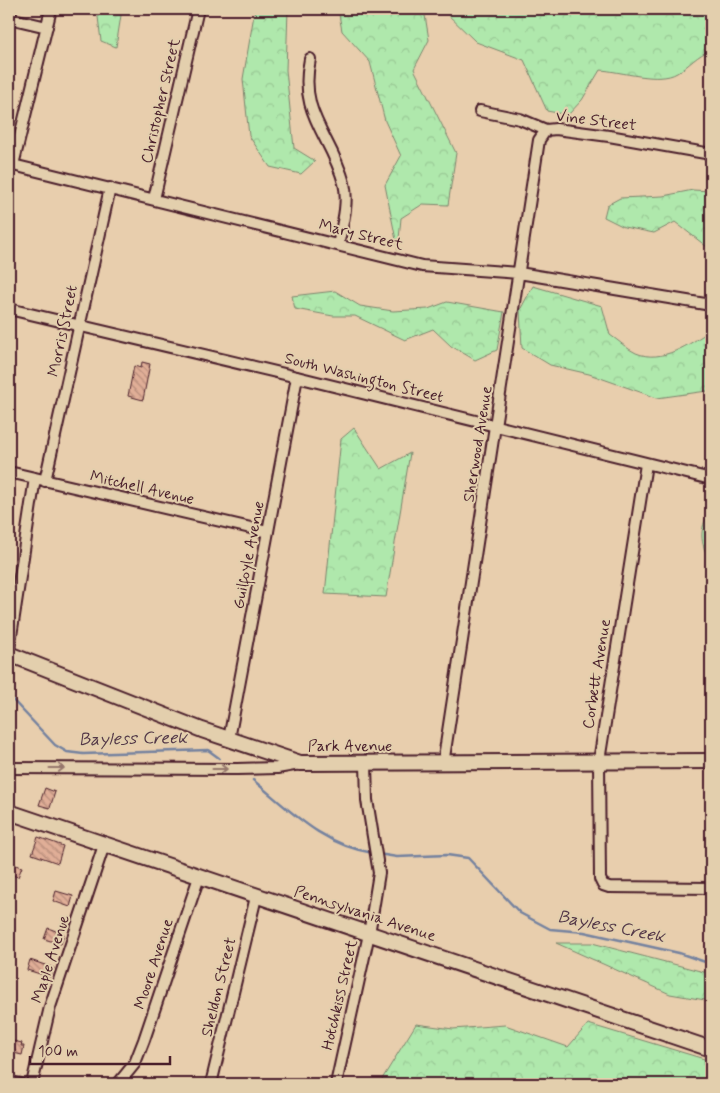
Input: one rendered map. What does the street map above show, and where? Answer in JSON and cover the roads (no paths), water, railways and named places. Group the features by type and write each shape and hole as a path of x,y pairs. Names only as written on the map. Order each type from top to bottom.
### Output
{"street":[{"path":"11,164 51,9"},
{"name":"Christopher Street","path":"154,199 198,9"},
{"path":"9,18 47,27"},
{"path":"310,59 306,78 306,93 317,124 332,153 345,192 344,218 338,245"},
{"name":"Vine Street","path":"480,111 520,119 546,130 556,129 609,136 711,154"},
{"name":"Sherwood Avenue","path":"443,764 497,426 539,140 546,130"},
{"name":"Mary Street","path":"11,164 422,266 519,274 711,305"},
{"name":"Morris Street","path":"9,649 40,480 79,326 110,188"},
{"name":"South Washington Street","path":"9,309 298,376 711,479"},
{"name":"Guilfoyle Avenue","path":"229,739 298,376"},
{"name":"Corbett Avenue","path":"646,464 599,761 600,878 603,884 609,887 711,888"},
{"name":"Mitchell Avenue","path":"9,472 268,532"},
{"name":"Park Avenue","path":"9,654 229,739 300,763 443,764 711,761"},
{"path":"9,768 237,769 277,768 300,763"},
{"name":"Hotchkiss Street","path":"336,1084 369,934 379,873 367,800 366,764"},
{"name":"Pennsylvania Avenue","path":"9,812 711,1049"},
{"name":"Maple Avenue","path":"32,1084 50,1007 104,845"},
{"name":"Moore Avenue","path":"118,1084 134,1063 144,1040 199,877"},
{"name":"Sheldon Street","path":"211,1084 256,896"},
{"path":"9,1082 20,1084"}],"waterway":[{"name":"Bayless Creek","path":"9,696 55,745 67,752 83,754 208,750 219,758"},
{"name":"Bayless Creek","path":"253,780 308,826 338,843 373,853"},
{"name":"Bayless Creek","path":"378,854 397,857 447,855 468,858 520,913 550,929 584,932 679,953 711,964"}]}
